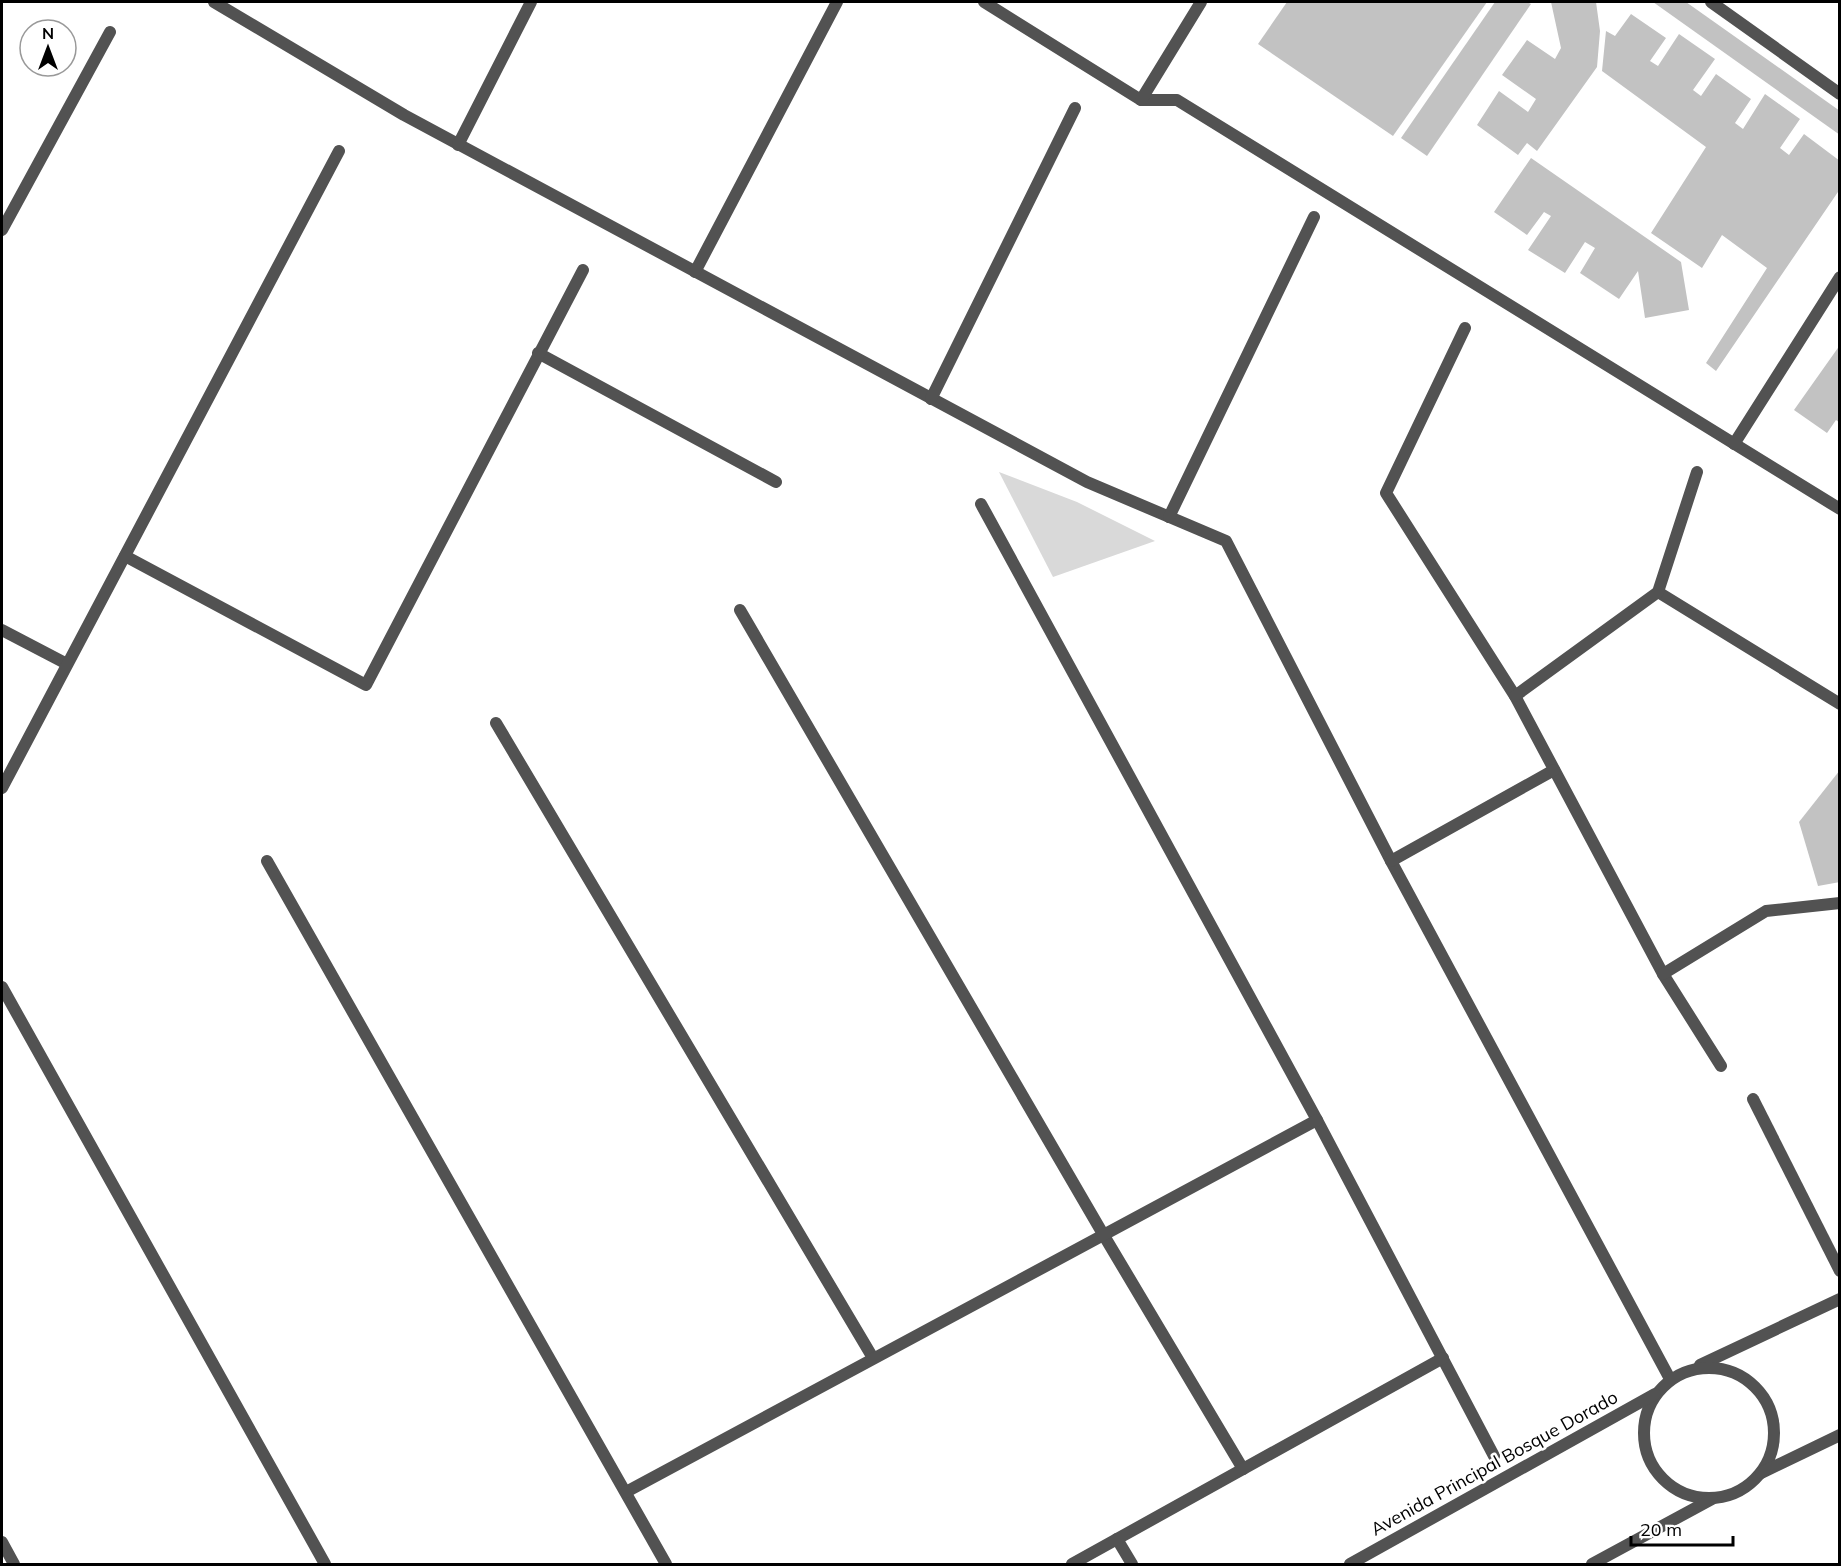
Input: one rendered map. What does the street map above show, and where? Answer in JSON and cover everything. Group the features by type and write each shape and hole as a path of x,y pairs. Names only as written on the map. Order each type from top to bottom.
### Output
{"street":[{"path":"214,2 228,5 458,145 931,399 1087,482 1226,541 1391,861 1670,1380"},
{"path":"458,145 531,2"},
{"path":"695,272 837,2"},
{"path":"984,2 1141,100 1177,100 1839,509"},
{"path":"1141,100 1201,2"},
{"path":"1711,2 1839,94"},
{"path":"2,230 110,32"},
{"path":"931,399 1075,108"},
{"path":"2,789 339,151"},
{"path":"1169,517 1314,217"},
{"path":"125,556 366,685 583,270"},
{"path":"1734,444 1839,277"},
{"path":"1465,328 1386,492 1515,696 1663,974 1721,1066"},
{"path":"538,353 776,482"},
{"path":"1515,696 1658,592 1697,472"},
{"path":"981,504 1317,1119 1494,1456"},
{"path":"1658,592 1839,704"},
{"path":"741,610 1103,1234 1243,1469"},
{"path":"2,630 67,664"},
{"path":"496,723 873,1358"},
{"path":"1391,861 1554,770"},
{"path":"267,861 666,1564"},
{"path":"1663,974 1766,911 1839,903"},
{"path":"2,987 325,1564"},
{"path":"1753,1099 1839,1271"},
{"path":"626,1492 1317,1119"},
{"name":"Avenida Principal Bosque Dorado","path":"1350,1564 1656,1393 1670,1380 1839,1299"},
{"path":"1072,1564 1091,1560 1117,1539 1443,1358"},
{"name":"Avenida Principal Bosque Dorado","path":"1690,1370 1711,1368 1731,1372 1749,1381 1763,1396 1772,1414 1775,1435 1771,1455 1761,1473"},
{"name":"Avenida Principal Bosque Dorado","path":"1656,1393 1646,1412 1642,1433 1651,1464 1656,1473 1672,1488 1691,1497 1712,1499"},
{"name":"Avenida Principal Bosque Dorado","path":"1592,1564 1712,1499 1740,1492 1761,1473 1839,1435"},
{"path":"1117,1539 1132,1564"},
{"path":"2,1542 14,1564"}],"shaded area":[{"path":"999,472 1077,502 1155,541 1053,577"}],"building":[{"path":"1287,2 1487,2 1393,136 1258,44"},
{"path":"1495,2 1531,4 1427,156 1401,138"},
{"path":"1551,2 1596,2 1600,31 1597,67 1537,151 1527,143 1518,155 1477,125 1499,91 1528,112 1536,99 1502,75 1527,40 1555,59 1561,48"},
{"path":"1653,2 1686,2 1840,111 1840,135"},
{"path":"1631,14 1666,38 1650,61 1658,66 1679,34 1715,59 1693,90 1701,96 1716,74 1751,99 1735,123 1743,129 1765,94 1800,119 1780,148 1789,155 1804,134 1840,161 1840,189 1716,371 1706,363 1767,268 1722,235 1702,268 1651,233 1706,147 1602,71 1606,31 1615,36"},
{"path":"1531,158 1681,262 1689,310 1645,318 1638,271 1619,299 1580,273 1595,248 1585,242 1565,273 1528,250 1551,216 1544,212 1527,235 1494,212"},
{"path":"1840,345 1840,423 1836,420 1827,433 1794,410"},
{"path":"1840,770 1840,882 1818,886 1799,822"}]}
